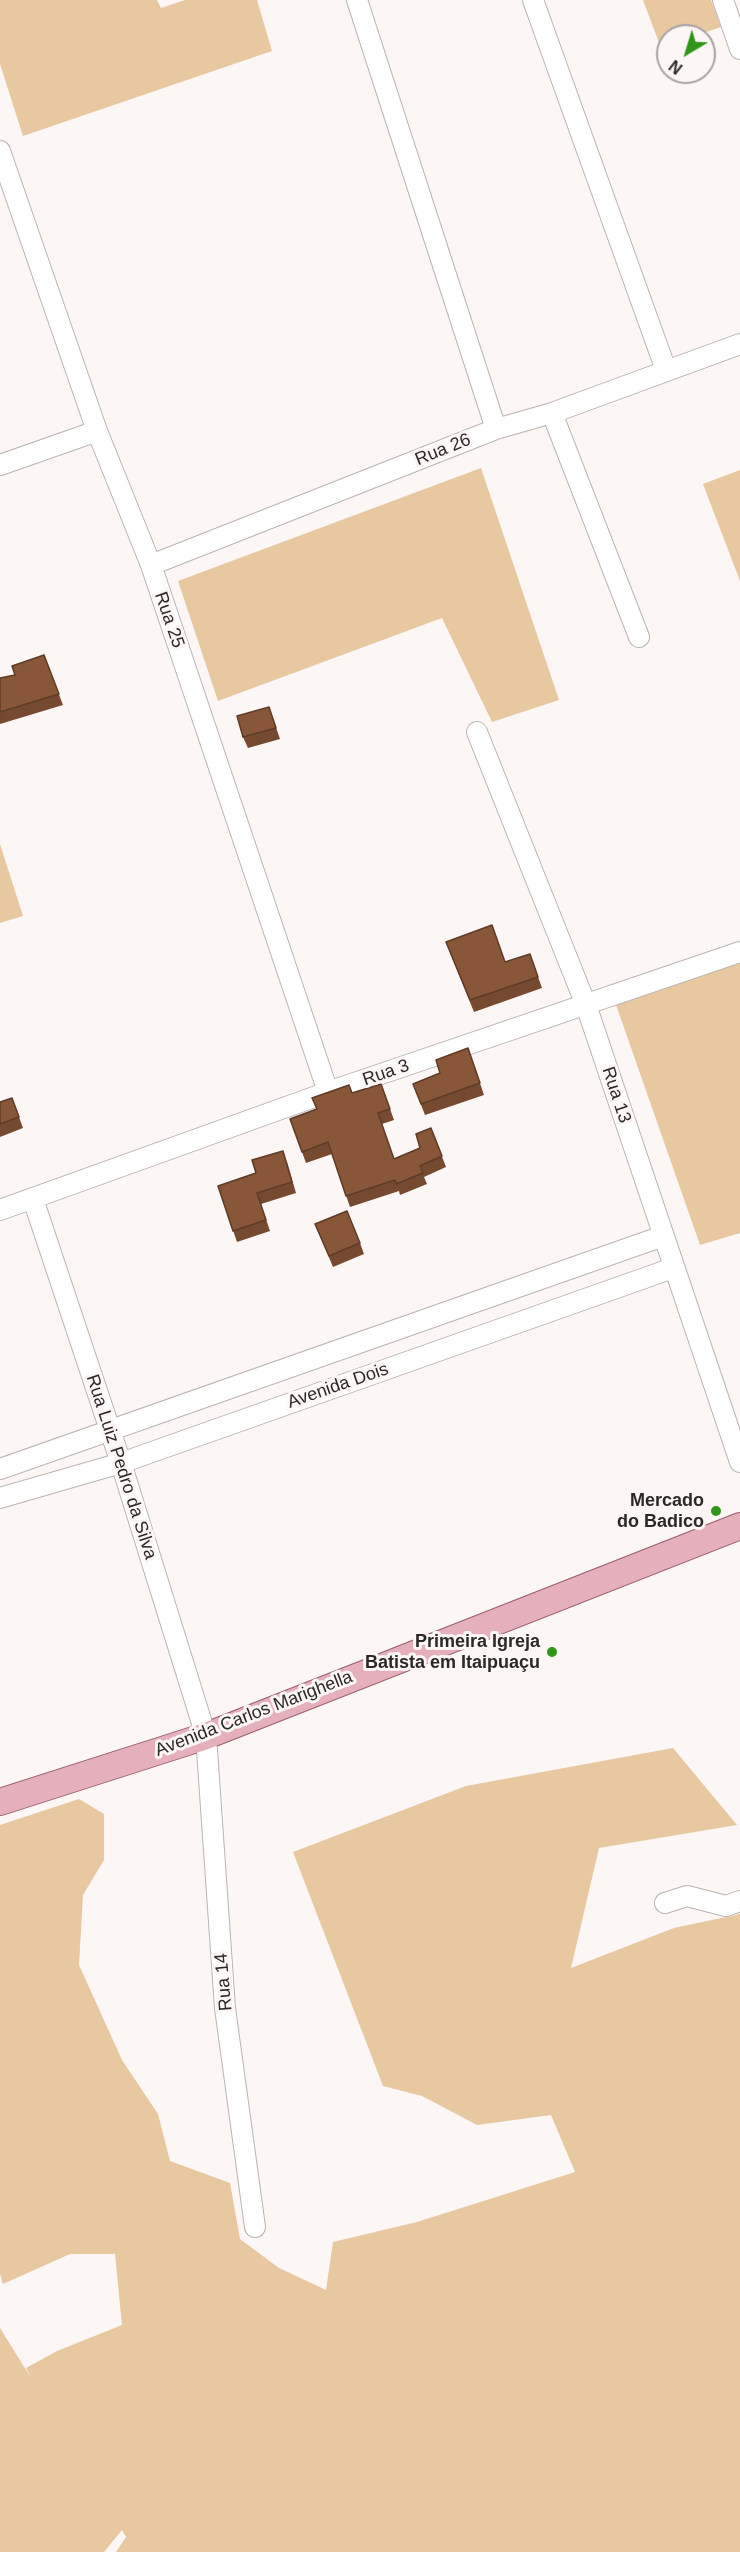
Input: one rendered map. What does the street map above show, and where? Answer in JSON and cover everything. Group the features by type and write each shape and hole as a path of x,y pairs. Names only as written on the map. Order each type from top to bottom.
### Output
{"main road":[{"name":"Avenida Carlos Marighella","path":"0,1802 206,1736 740,1526"}],"street":[{"path":"357,0 496,429"},
{"path":"533,0 666,370"},
{"path":"723,0 740,49"},
{"name":"Rua 25","path":"0,152 97,431 151,566 328,1092"},
{"name":"Rua 26","path":"151,566 496,429 552,413 740,344"},
{"path":"552,413 639,637"},
{"path":"0,465 97,431"},
{"name":"Rua 13","path":"477,732 586,1005 740,1462"},
{"name":"Rua 3","path":"0,1210 328,1092 740,951"},
{"name":"Rua Luiz Pedro da Silva","path":"33,1198 121,1463 206,1736"},
{"name":"Avenida Dois","path":"0,1469 111,1432 663,1236"},
{"name":"Avenida Dois","path":"0,1498 121,1463 673,1268"},
{"name":"Rua 14","path":"206,1736 225,2008 255,2227"},
{"path":"665,1902 687,1896 726,1906 740,1901"}],"shaded area":[{"path":"0,0 157,0 161,8 185,0 257,0 272,51 23,136 0,64"},
{"path":"643,0 711,0 721,27 716,29 716,24 656,24 656,35"},
{"path":"481,468 559,700 492,722 442,618 218,701 178,581"},
{"path":"740,470 740,581 703,484"},
{"path":"0,844 23,916 0,923"},
{"path":"740,958 740,1233 700,1245 615,1002"},
{"path":"673,1748 737,1825 599,1848 571,1968 674,1928 740,1914 740,2552 116,2552 126,2537 122,2530 104,2552 0,2552 0,2328 31,2378 26,2368 57,2351 122,2325 115,2254 70,2254 3,2284 0,2274 0,1825 79,1799 104,1814 104,1860 83,1895 79,1965 122,2060 158,2114 170,2161 230,2183 240,2239 279,2268 326,2290 333,2242 417,2222 575,2172 551,2115 477,2125 422,2096 383,2086 293,1852 466,1786"}],"building":[{"path":"44,655 59,694 0,712 0,678 15,675 12,666"},
{"path":"269,707 276,728 243,737 237,716"},
{"path":"492,925 505,962 530,954 538,977 470,1000 446,942"},
{"path":"468,1048 480,1083 421,1104 413,1084 440,1073 436,1060"},
{"path":"381,1084 390,1109 378,1113 394,1159 420,1148 416,1134 431,1128 442,1156 420,1166 423,1173 396,1184 395,1180 346,1196 328,1142 302,1152 290,1119 317,1109 312,1098 349,1085 352,1093"},
{"path":"12,1098 19,1117 0,1124 0,1102"},
{"path":"283,1151 292,1182 257,1193 266,1220 233,1231 218,1186 256,1173 252,1160"},
{"path":"347,1211 360,1243 329,1256 315,1224"}],"place":[{"name":"Mercado do Badico","path":"716,1511"},
{"name":"Primeira Igreja Batista em Itaipuaçu","path":"552,1652"}]}
